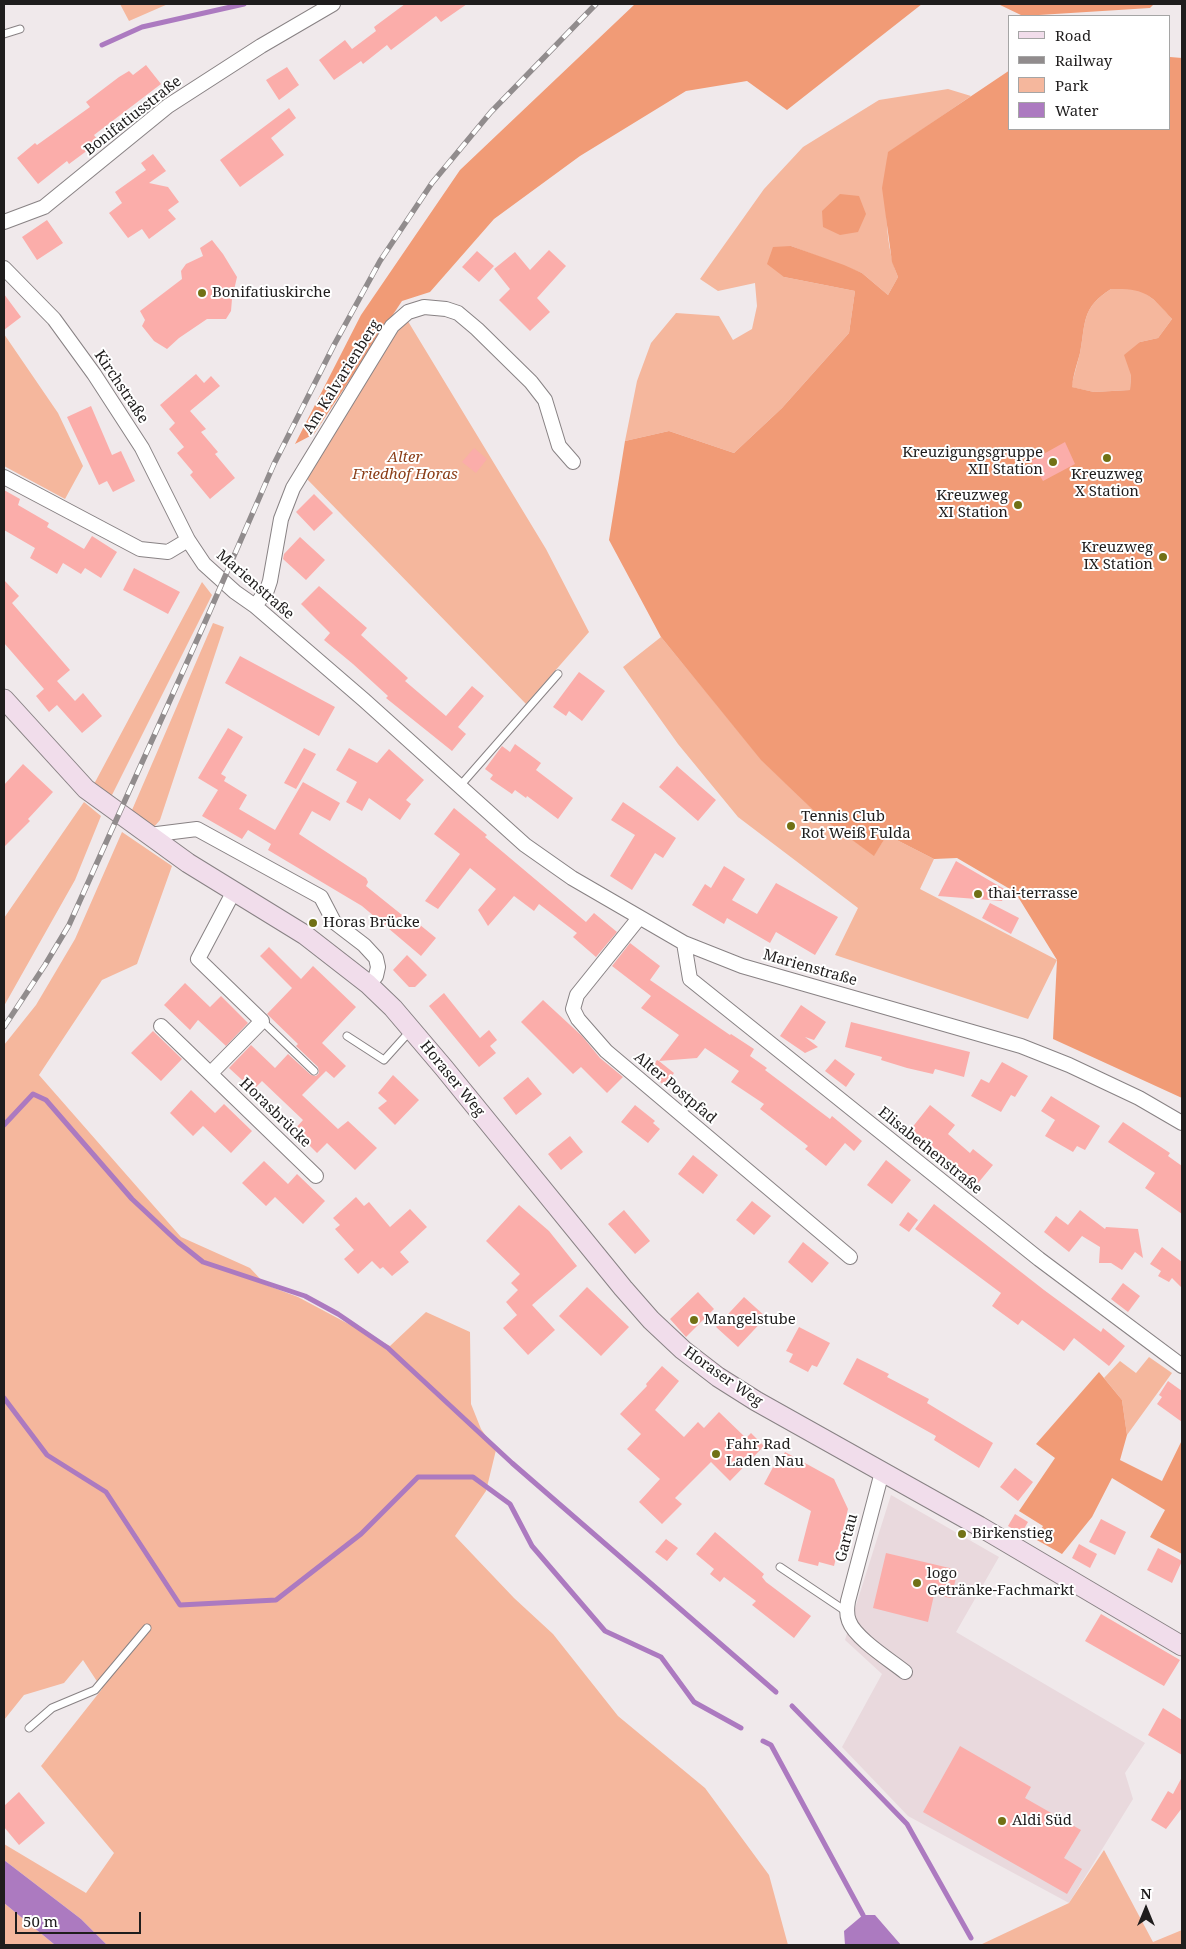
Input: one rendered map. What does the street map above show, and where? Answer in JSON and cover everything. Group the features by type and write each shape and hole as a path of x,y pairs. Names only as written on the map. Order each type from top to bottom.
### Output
{"main road":[{"name":"Horaser Weg","path":"4,699 86,789 148,835 305,934 368,984 412,1030 623,1288 670,1338 718,1378 979,1526 1182,1646"}],"street":[{"name":"Bonifatiusstraße","path":"4,222 44,207 168,106 261,46 333,4"},
{"name":"Kirchstraße","path":"4,268 54,319 94,374 142,448 188,540"},
{"name":"Am Kalvarienberg","path":"255,606 267,590 270,581 282,519 293,488 392,326 414,309 433,307 458,314 518,367 544,400 559,446 573,462"},
{"path":"4,478 140,549 168,552 188,540"},
{"name":"Marienstraße","path":"188,540 204,564 223,582 255,606 364,700 524,845 572,878 639,918 684,944 742,966 1021,1046 1069,1065 1139,1098 1182,1123"},
{"path":"148,835 196,829 321,897 334,922 364,945 376,958 376,976 368,984"},
{"path":"211,1073 262,1021 198,959 234,891"},
{"name":"Alter Postpfad","path":"639,918 577,995 573,1009 578,1019 606,1051 850,1257"},
{"name":"Elisabethenstraße","path":"684,944 690,979 1039,1259 1182,1366"},
{"name":"Horasbrücke","path":"161,1026 316,1176"},
{"name":"Gartau","path":"847,1612 848,1601 882,1472"},
{"path":"847,1612 849,1621 856,1632 905,1672"}],"lane":[{"path":"4,34 20,29"},
{"path":"458,787 558,674"},
{"path":"262,1021 314,1071"},
{"path":"347,1036 384,1060 412,1030"},
{"path":"780,1567 847,1612"},
{"path":"29,1728 52,1708 95,1690 147,1628"}],"shaded area":[{"path":"635,4 922,4 787,110 747,81 686,91 580,156 494,219 430,292 402,301 314,434 295,444 361,315 460,170"},
{"path":"998,4 1154,4 1150,8 1021,15"},
{"path":"1171,57 1182,58 1182,1098 1053,1039 1057,960 1015,892 957,858 934,859 887,835 874,856 818,815 761,760 661,637 609,540 625,441 669,431 734,453 782,408 849,333 855,291 784,277 767,264 773,247 791,246 844,265 862,273 888,295 898,277 892,262 882,188 888,152 1008,71 1008,130 1171,130","holes":["1111,289 1139,291 1152,298 1172,319 1158,338 1140,342 1124,355 1131,375 1130,390 1094,392 1072,387 1086,316 1090,309 1101,296"]},
{"path":"840,194 859,196 866,214 858,232 840,235 823,227 822,211"},
{"path":"1099,1372 1122,1400 1127,1435 1120,1460 1162,1481 1182,1440 1182,1554 1150,1537 1165,1510 1112,1478 1092,1517 1062,1554 1035,1539 1043,1526 1019,1511 1055,1458 1036,1444"},
{"path":"891,1495 999,1557 956,1632 1145,1743 1125,1773 1133,1799 1069,1903 908,1816 842,1747 882,1674 845,1640"}],"green space":[{"path":"120,4 168,4 129,21"},
{"path":"948,89 971,96 888,153 888,231 893,262 898,277 888,295 862,273 791,246 784,277 855,291 849,333 782,408 734,453 669,431 625,441 637,381 651,343 676,313 719,316 733,340 752,329 757,306 755,283 718,291 700,279 764,189 803,147 879,100"},
{"path":"1111,289 1140,289 1159,304 1172,319 1158,338 1140,342 1131,375 1130,390 1094,392 1071,387 1080,353 1086,316 1094,303"},
{"name":"Alter Friedhof Horas","path":"406,318 546,549 589,632 526,704 306,478"},
{"path":"4,334 58,413 83,466 65,499 4,466"},
{"path":"202,582 212,595 110,799 93,786"},
{"path":"213,623 224,627 160,820 154,827 132,810"},
{"name":"Tennis Club Rot Weiß Fulda","path":"661,637 761,759 818,815 874,855 887,835 934,859 920,889 1057,960 1028,1019 835,955 858,908 738,817 678,744 623,667"},
{"path":"84,802 101,816 75,880 4,1006 4,918"},
{"path":"122,832 172,866 137,964 102,980 39,1075 181,1237 250,1268 266,1285 298,1297 390,1346 426,1312 470,1332 471,1404 481,1429 496,1450 486,1491 455,1536 514,1598 553,1634 618,1716 705,1788 769,1875 788,1945 107,1945 81,1919 4,1860 4,1844 86,1893 114,1853 41,1766 102,1689 83,1660 64,1683 24,1695 4,1720 4,1045 36,1005 75,939"},
{"path":"1149,1357 1172,1373 1127,1435 1122,1400 1104,1378 1120,1361 1136,1373"},
{"path":"1104,1850 1153,1942 1182,1930 1182,1945 980,1945 1069,1903"},
{"path":"4,1903 55,1945 4,1945"}],"water":[{"path":"4,1860 81,1919 107,1945 55,1945 4,1903"},
{"path":"863,1915 875,1915 901,1945 845,1945 844,1931"}],"building":[{"path":"405,4 467,4 441,22 436,16 391,50 387,45 363,64 361,61 334,80 319,60 345,40 352,49 376,31 374,27"},
{"path":"146,65 161,84 94,135 97,139 90,145 92,147 69,164 67,161 38,184 17,158 35,143 37,145 90,107 86,102 119,77 129,71 133,75"},
{"path":"287,67 299,85 279,100 266,80"},
{"path":"289,108 296,118 271,138 284,155 240,187 220,160"},
{"path":"153,154 166,171 149,183 168,187 179,202 168,210 176,219 149,239 142,229 128,238 109,213 122,203 115,192 146,170 141,163"},
{"path":"47,220 63,243 37,260 22,237"},
{"name":"Bonifatiuskirche","path":"212,240 237,277 234,290 237,294 232,299 231,311 226,319 207,319 179,338 167,349 154,341 142,326 145,320 140,311 182,279 181,271 186,264 203,256 200,248"},
{"path":"549,250 566,266 537,298 550,312 530,331 499,300 510,289 494,269 515,252 530,270"},
{"path":"477,251 494,266 479,282 462,267"},
{"path":"4,294 21,317 4,330"},
{"path":"196,374 204,383 211,376 220,386 190,411 206,429 201,432 218,452 215,454 235,478 210,499 190,475 193,472 177,453 184,447 169,429 175,423 160,405"},
{"path":"91,406 112,455 121,451 135,481 113,492 107,481 99,485 67,417"},
{"name":"Kreuzigungsgruppe XII Station","path":"1065,442 1075,464 1043,481 1031,461"},
{"path":"474,448 487,459 476,473 462,462"},
{"path":"4,490 20,499 18,505 49,523 47,527 84,549 92,536 117,552 101,578 85,568 81,574 63,563 57,574 30,558 35,548 4,530"},
{"path":"314,494 333,513 314,531 296,512"},
{"path":"300,537 325,560 306,580 283,559 284,554"},
{"path":"134,568 180,592 168,614 123,590"},
{"path":"4,580 19,596 12,603 70,670 57,681 75,701 83,693 102,716 82,733 57,705 49,712 36,696 44,689 4,643"},
{"path":"319,586 367,628 361,635 408,678 405,681 446,716 472,686 484,696 458,727 466,734 452,751 386,698 388,696 324,640 330,633 301,604"},
{"path":"240,656 335,707 319,736 225,683"},
{"path":"579,672 605,691 582,721 569,711 566,716 553,707"},
{"path":"228,728 243,737 221,774 226,777 224,781 247,795 239,809 275,830 303,782 340,803 330,821 312,811 299,834 366,878 368,882 366,886 412,923 414,920 436,938 421,956 362,906 268,850 271,844 248,830 242,839 202,816 218,790 198,778"},
{"path":"515,744 541,763 536,770 573,798 558,819 527,796 526,798 515,790 512,794 490,779 493,775 485,769 502,746 510,752"},
{"path":"304,748 316,754 296,789 284,783"},
{"path":"349,748 377,763 389,749 424,780 406,800 411,804 400,820 369,798 362,811 346,802 357,782 336,770"},
{"path":"23,764 53,792 28,819 30,821 4,847 4,785"},
{"path":"677,766 716,800 698,821 659,787"},
{"path":"623,802 676,838 663,858 655,853 632,890 610,876 635,835 611,820"},
{"path":"454,808 487,835 485,837 586,922 594,913 617,932 596,957 573,937 577,933 539,904 534,911 514,896 488,926 478,910 496,889 470,868 438,909 425,901 460,854 434,834"},
{"path":"956,861 1006,890 1002,901 938,896"},
{"path":"724,866 745,879 732,900 757,914 776,883 838,917 815,955 776,932 770,943 727,918 724,924 692,905 705,884 711,888"},
{"path":"990,903 1019,918 1011,934 982,918"},
{"path":"630,943 660,966 650,980 730,1035 754,1049 750,1056 767,1068 765,1070 830,1119 832,1116 862,1141 854,1151 845,1143 826,1166 805,1149 808,1146 760,1109 764,1104 731,1082 739,1071 705,1048 697,1058 659,1061 679,1035 641,1008 651,996 612,966"},
{"path":"269,947 301,979 313,966 356,1007 322,1043 346,1066 334,1078 326,1071 302,1095 338,1129 348,1121 377,1148 355,1170 327,1143 317,1153 294,1130 303,1120 262,1081 253,1090 229,1068 251,1045 275,1068 288,1054 311,1075 316,1076 319,1073 318,1067 296,1046 298,1044 267,1014 292,988 260,956"},
{"path":"407,955 427,975 415,987 409,987 393,970"},
{"path":"185,983 210,1007 221,996 248,1023 226,1046 198,1020 190,1030 164,1005"},
{"path":"444,993 480,1038 489,1030 497,1040 490,1046 496,1053 479,1067 429,1006"},
{"path":"543,1000 582,1036 600,1058 623,1077 607,1093 581,1067 573,1074 521,1022"},
{"path":"801,1005 826,1022 814,1040 805,1037 818,1047 805,1053 780,1036"},
{"path":"851,1022 970,1052 964,1077 935,1069 933,1074 907,1068 881,1060 882,1057 845,1047"},
{"path":"153,1031 182,1059 161,1081 131,1053"},
{"path":"835,1059 855,1074 846,1087 825,1071"},
{"path":"657,1060 674,1073 665,1086 648,1072"},
{"path":"1002,1062 1028,1076 1015,1097 1011,1095 1001,1112 971,1096 981,1079 989,1083"},
{"path":"393,1075 419,1100 395,1125 378,1108 387,1101 378,1093"},
{"path":"528,1077 542,1094 516,1115 503,1098"},
{"path":"191,1090 215,1113 224,1104 252,1131 231,1153 203,1126 193,1136 170,1113"},
{"path":"1051,1096 1100,1126 1085,1150 1077,1146 1073,1152 1045,1136 1055,1120 1041,1111"},
{"path":"635,1105 655,1121 653,1123 660,1129 648,1143 621,1122"},
{"path":"930,1105 955,1125 948,1134 970,1153 973,1149 993,1165 978,1183 911,1129"},
{"path":"1123,1122 1170,1153 1168,1156 1182,1166 1182,1214 1145,1188 1155,1173 1108,1142"},
{"path":"570,1136 583,1152 561,1170 548,1154"},
{"path":"693,1155 718,1175 703,1194 678,1174"},
{"path":"886,1160 911,1180 892,1204 867,1185"},
{"path":"264,1161 288,1184 297,1174 325,1201 303,1224 275,1197 266,1206 242,1183"},
{"path":"356,1197 364,1206 369,1202 390,1227 410,1209 427,1227 400,1252 409,1262 392,1276 383,1267 380,1269 372,1261 358,1274 344,1259 354,1250 335,1229 340,1225 333,1218"},
{"path":"752,1201 771,1216 754,1235 736,1220"},
{"path":"934,1204 1044,1290 1101,1332 1103,1328 1125,1346 1109,1366 1074,1338 1064,1351 1022,1320 1018,1325 992,1306 1001,1293 915,1229"},
{"path":"519,1205 549,1231 577,1266 532,1305 555,1330 528,1355 503,1328 517,1315 506,1302 518,1290 511,1283 520,1274 486,1241"},
{"path":"624,1210 650,1241 635,1254 608,1224"},
{"path":"1080,1210 1105,1229 1106,1227 1138,1229 1143,1258 1135,1252 1122,1270 1111,1263 1099,1263 1100,1247 1082,1236 1069,1252 1044,1232 1056,1216 1068,1225"},
{"path":"908,1212 918,1220 909,1232 899,1225"},
{"path":"803,1242 829,1263 812,1283 788,1262"},
{"path":"1162,1247 1182,1262 1182,1288 1172,1278 1169,1282 1158,1276 1161,1271 1150,1264"},
{"path":"1123,1283 1140,1296 1128,1312 1111,1299"},
{"path":"587,1287 629,1327 601,1356 559,1316"},
{"path":"698,1292 714,1309 686,1337 670,1319"},
{"path":"744,1297 766,1317 738,1347 716,1327"},
{"path":"799,1327 830,1343 817,1367 812,1365 808,1372 789,1362 793,1354 786,1351"},
{"path":"857,1358 889,1374 887,1377 929,1399 927,1403 993,1443 979,1468 934,1440 936,1436 843,1384"},
{"path":"662,1366 679,1381 655,1410 684,1437 698,1422 704,1428 719,1412 746,1438 751,1433 764,1446 730,1481 711,1462 675,1498 682,1504 662,1524 639,1502 660,1479 627,1449 641,1434 620,1414 647,1386 646,1384"},
{"path":"1168,1381 1182,1391 1182,1422 1157,1404 1162,1397 1159,1395"},
{"path":"785,1452 834,1479 848,1509 834,1566 819,1562 818,1566 798,1561 811,1511 764,1484 778,1458 781,1460"},
{"path":"1015,1468 1033,1482 1018,1501 1000,1487"},
{"path":"1015,1514 1028,1522 1021,1534 1008,1526"},
{"path":"1101,1519 1126,1532 1115,1555 1089,1542"},
{"path":"715,1532 764,1574 762,1577 766,1582 811,1616 794,1638 752,1605 756,1601 724,1577 720,1582 710,1574 714,1569 696,1554"},
{"path":"666,1539 678,1548 667,1561 655,1552"},
{"path":"1079,1544 1097,1554 1090,1568 1072,1558"},
{"path":"1158,1548 1182,1561 1172,1583 1147,1570"},
{"name":"logo Getränke-Fachmarkt","path":"886,1553 958,1570 951,1598 934,1595 928,1622 873,1608"},
{"path":"1101,1614 1180,1660 1164,1686 1085,1641"},
{"path":"1163,1708 1182,1720 1182,1755 1148,1735"},
{"name":"Aldi Süd","path":"960,1746 1031,1787 1025,1798 1081,1830 1064,1858 1082,1869 1067,1894 923,1812"},
{"path":"1182,1777 1182,1808 1166,1829 1151,1820 1168,1791 1173,1794"},
{"path":"19,1792 45,1823 19,1845 4,1827 4,1806"}],"waterway":[{"path":"102,45 142,27 244,4"},
{"path":"4,1125 33,1094 46,1100 132,1199 178,1242 203,1262 305,1296 338,1314 388,1348 512,1463 776,1692"},
{"path":"4,1398 47,1455 106,1492 180,1605 276,1600 361,1534 418,1477 473,1477 510,1504 532,1546 605,1631 661,1657 694,1702 741,1728"},
{"path":"792,1706 907,1824 971,1938"},
{"path":"763,1741 771,1745 863,1915"}],"railway":[{"path":"4,1027 69,925 274,464 334,345 380,261 432,183 491,112 596,4"}],"place":[{"name":"Bonifatiuskirche","path":"202,293"},
{"name":"Kreuzweg X Station","path":"1107,458"},
{"name":"Kreuzigungsgruppe XII Station","path":"1053,462"},
{"name":"Kreuzweg XI Station","path":"1018,505"},
{"name":"Kreuzweg IX Station","path":"1163,557"},
{"name":"Tennis Club Rot Weiß Fulda","path":"791,826"},
{"name":"thai-terrasse","path":"978,894"},
{"name":"Horas Brücke","path":"313,923"},
{"name":"Mangelstube","path":"694,1320"},
{"name":"Fahr Rad Laden Nau","path":"716,1454"},
{"name":"Birkenstieg","path":"962,1534"},
{"name":"logo Getränke-Fachmarkt","path":"917,1583"},
{"name":"Aldi Süd","path":"1002,1821"}]}
